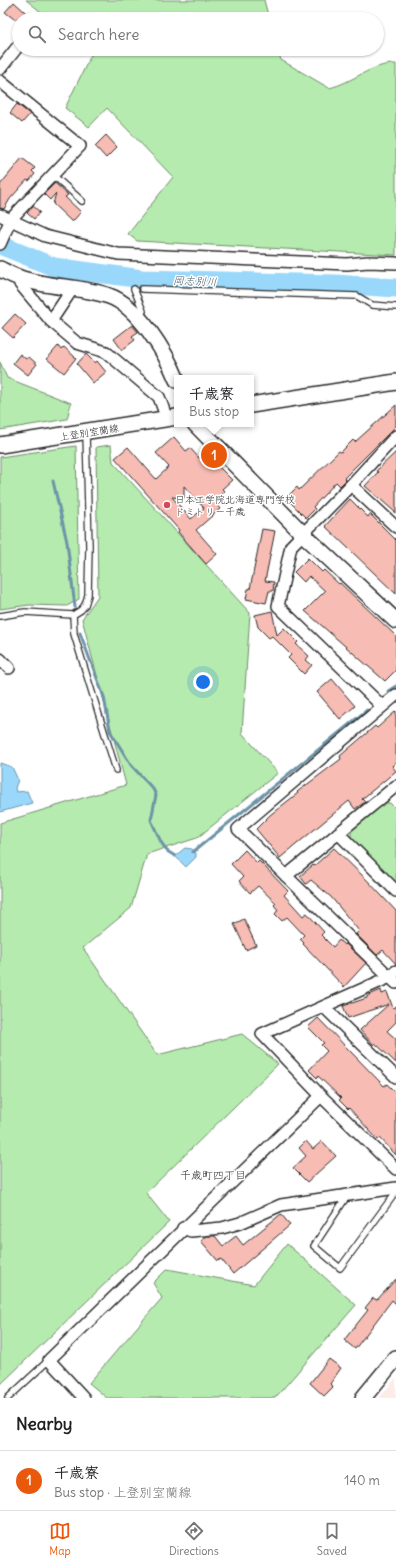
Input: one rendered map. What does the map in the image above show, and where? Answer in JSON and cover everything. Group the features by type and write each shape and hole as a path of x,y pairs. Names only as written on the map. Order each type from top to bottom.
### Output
{"street":[{"path":"0,68 12,53"},
{"path":"0,81 80,146 53,175 6,220 0,244"},
{"path":"6,220 45,236 118,254 347,264 368,262 396,263"},
{"path":"0,270 20,278 110,296 127,307 138,318 171,365 175,375"},
{"path":"20,278 20,284 51,321 77,343 106,352 159,397 172,418"},
{"path":"51,321 73,288"},
{"path":"254,405 396,382"},
{"name":"上登別室蘭線","path":"0,445 172,418"},
{"path":"198,427 304,535 396,621"},
{"path":"382,706 278,606 292,546 351,486 396,436"},
{"path":"351,486 396,528"},
{"path":"0,659 9,668"},
{"path":"396,695 238,829 394,977 262,1034 320,1096 396,1169"},
{"path":"286,876 338,833 394,792"},
{"path":"338,833 396,891"},
{"path":"324,1007 396,1077"},
{"path":"84,1398 48,1360 320,1096"},
{"path":"183,1228 191,1231 222,1228 240,1223 281,1205 396,1188"},
{"path":"363,1398 396,1358"}],"lane":[{"path":"53,175 82,201"},
{"path":"134,289 143,311 138,318"},
{"path":"142,289 357,296 372,305 396,307"},
{"path":"0,616 25,612 72,615 81,610 88,595 89,546 86,432"},
{"path":"72,615 74,634 116,770"},
{"path":"347,1196 314,1246 340,1268 396,1192"},
{"path":"8,1398 48,1360"}],"shaded area":[{"path":"396,1378 396,1398 379,1398"}],"green space":[{"path":"26,0 264,0 267,12 41,12"},
{"path":"91,56 280,56 281,60 329,88 346,82 370,70 396,64 396,255 137,241 128,234 173,177 107,108 89,127 65,108"},
{"path":"0,362 7,378 71,403 67,419 0,430"},
{"path":"111,445 113,462 250,613 242,733 278,773 197,838 147,854 131,908 83,948 157,1055 242,1034 278,1064 146,1193 169,1222 0,1385 0,823 126,785 82,619 98,596 96,447"},
{"path":"76,446 79,599 67,606 29,605 0,609 0,457"},
{"path":"383,803 390,803 396,809 396,884 351,839 351,829"},
{"path":"287,1244 356,1305 275,1398 107,1398 89,1383 162,1298 153,1283 167,1269 254,1285"}],"water":[{"path":"0,763 12,767 18,780 15,788 16,792 27,791 32,803 0,812"},
{"path":"185,848 192,849 196,853 196,857 186,867 175,856"}],"building":[{"path":"14,2 25,12 12,12 12,17 5,12"},
{"path":"17,104 30,114 22,123 10,113"},
{"path":"106,135 117,147 106,158 95,146"},
{"path":"22,158 35,168 32,171 35,174 29,181 27,180 10,199 4,209 0,208 0,185"},
{"path":"55,183 68,195 65,197 81,212 72,222 53,204 56,193 50,200 44,194"},
{"path":"33,206 40,212 34,219 27,213"},
{"path":"15,314 26,324 13,338 2,328"},
{"path":"132,325 138,332 132,336 135,340 122,350 114,339"},
{"path":"58,346 61,350 64,347 76,358 64,373 47,359"},
{"path":"20,354 26,359 29,357 37,364 28,375 13,363"},
{"path":"86,354 95,363 97,361 106,372 93,383 77,364"},
{"path":"396,405 396,426 344,478 346,480 340,486 336,482 313,507 315,509 306,518 286,498 297,487 299,490 339,451 341,452 353,440 355,442"},
{"name":"日本工学院北海道専門学校 ドミトリー千歳","path":"174,437 186,451 190,448 199,458 204,452 232,480 222,489 224,491 214,501 220,509 196,530 217,554 206,564 178,532 179,530 115,458 128,447 156,479 169,467 156,453","holes":["184,486 204,508 191,519 172,497 184,498"]},
{"path":"396,452 396,513 365,486 378,472 376,471"},
{"path":"350,499 368,517 370,514 396,540 396,594 325,526"},
{"path":"262,529 275,531 265,581 274,582 273,591 269,591 266,603 246,599 248,589 250,589"},
{"path":"308,558 322,572 324,570 339,584 340,583 396,636 396,670 385,681 305,611 325,591 309,576 304,582 294,572"},
{"path":"272,611 277,635 284,628 298,642 296,644 309,656 306,660 312,665 304,674 288,658 291,655 272,636 269,638 258,627 255,615"},
{"path":"332,679 355,706 340,719 317,692"},
{"path":"396,711 396,762 392,766 396,771 362,799 365,802 355,809 349,801 280,858 256,829 270,815 298,793 297,792 341,759 340,756 375,726 377,728"},
{"path":"334,848 396,911 396,964 383,950 377,955 356,934 359,931 331,897 311,880 306,884 300,876"},
{"path":"245,850 257,863 259,861 288,891 284,895 303,916 307,913 324,932 321,935 333,947 339,940 344,945 345,943 366,963 344,987 303,944 304,943 300,939 304,935 287,917 282,921 275,914 278,910 274,905 276,903 258,886 250,893 239,881 243,877 231,864"},
{"path":"244,919 256,945 246,950 234,924"},
{"path":"381,990 382,994 387,992 393,1008 396,1006 396,1022 387,1031 396,1039 396,1063 375,1043 374,1045 360,1030 389,1004 348,1018 343,1006 367,998 367,996"},
{"path":"318,1018 384,1086 387,1084 396,1093 396,1155 380,1138 378,1140 349,1108 348,1109 339,1100 341,1098 318,1076 317,1078 309,1070 327,1051 321,1045 324,1043 308,1027"},
{"path":"306,1141 313,1149 322,1141 336,1156 307,1182 293,1168 306,1156 299,1148"},
{"path":"281,1214 290,1225 233,1274 221,1259 218,1261 201,1241 207,1236 215,1236 223,1246 236,1236 243,1245"},
{"path":"396,1279 396,1304 392,1300 355,1349 344,1340 368,1310 365,1308 373,1298 377,1300"},
{"path":"329,1359 341,1368 330,1384 333,1387 324,1396 310,1383"}],"waterway":[{"name":"岡志別川","path":"0,245 54,267 142,279 335,284 396,288"},
{"path":"53,481 67,542 75,607"},
{"path":"80,633 104,697 110,731 131,765 153,789 156,795 151,820 161,842 167,851 175,856"},
{"path":"388,691 396,686"},
{"path":"193,852 367,710"}],"place":[{"name":"千歳寮","path":"214,455"},
{"name":"日本工学院北海道専門学校 ドミトリー千歳","path":"167,505"}],"district":[{"name":"千歳町四丁目","path":"213,1175"}]}
